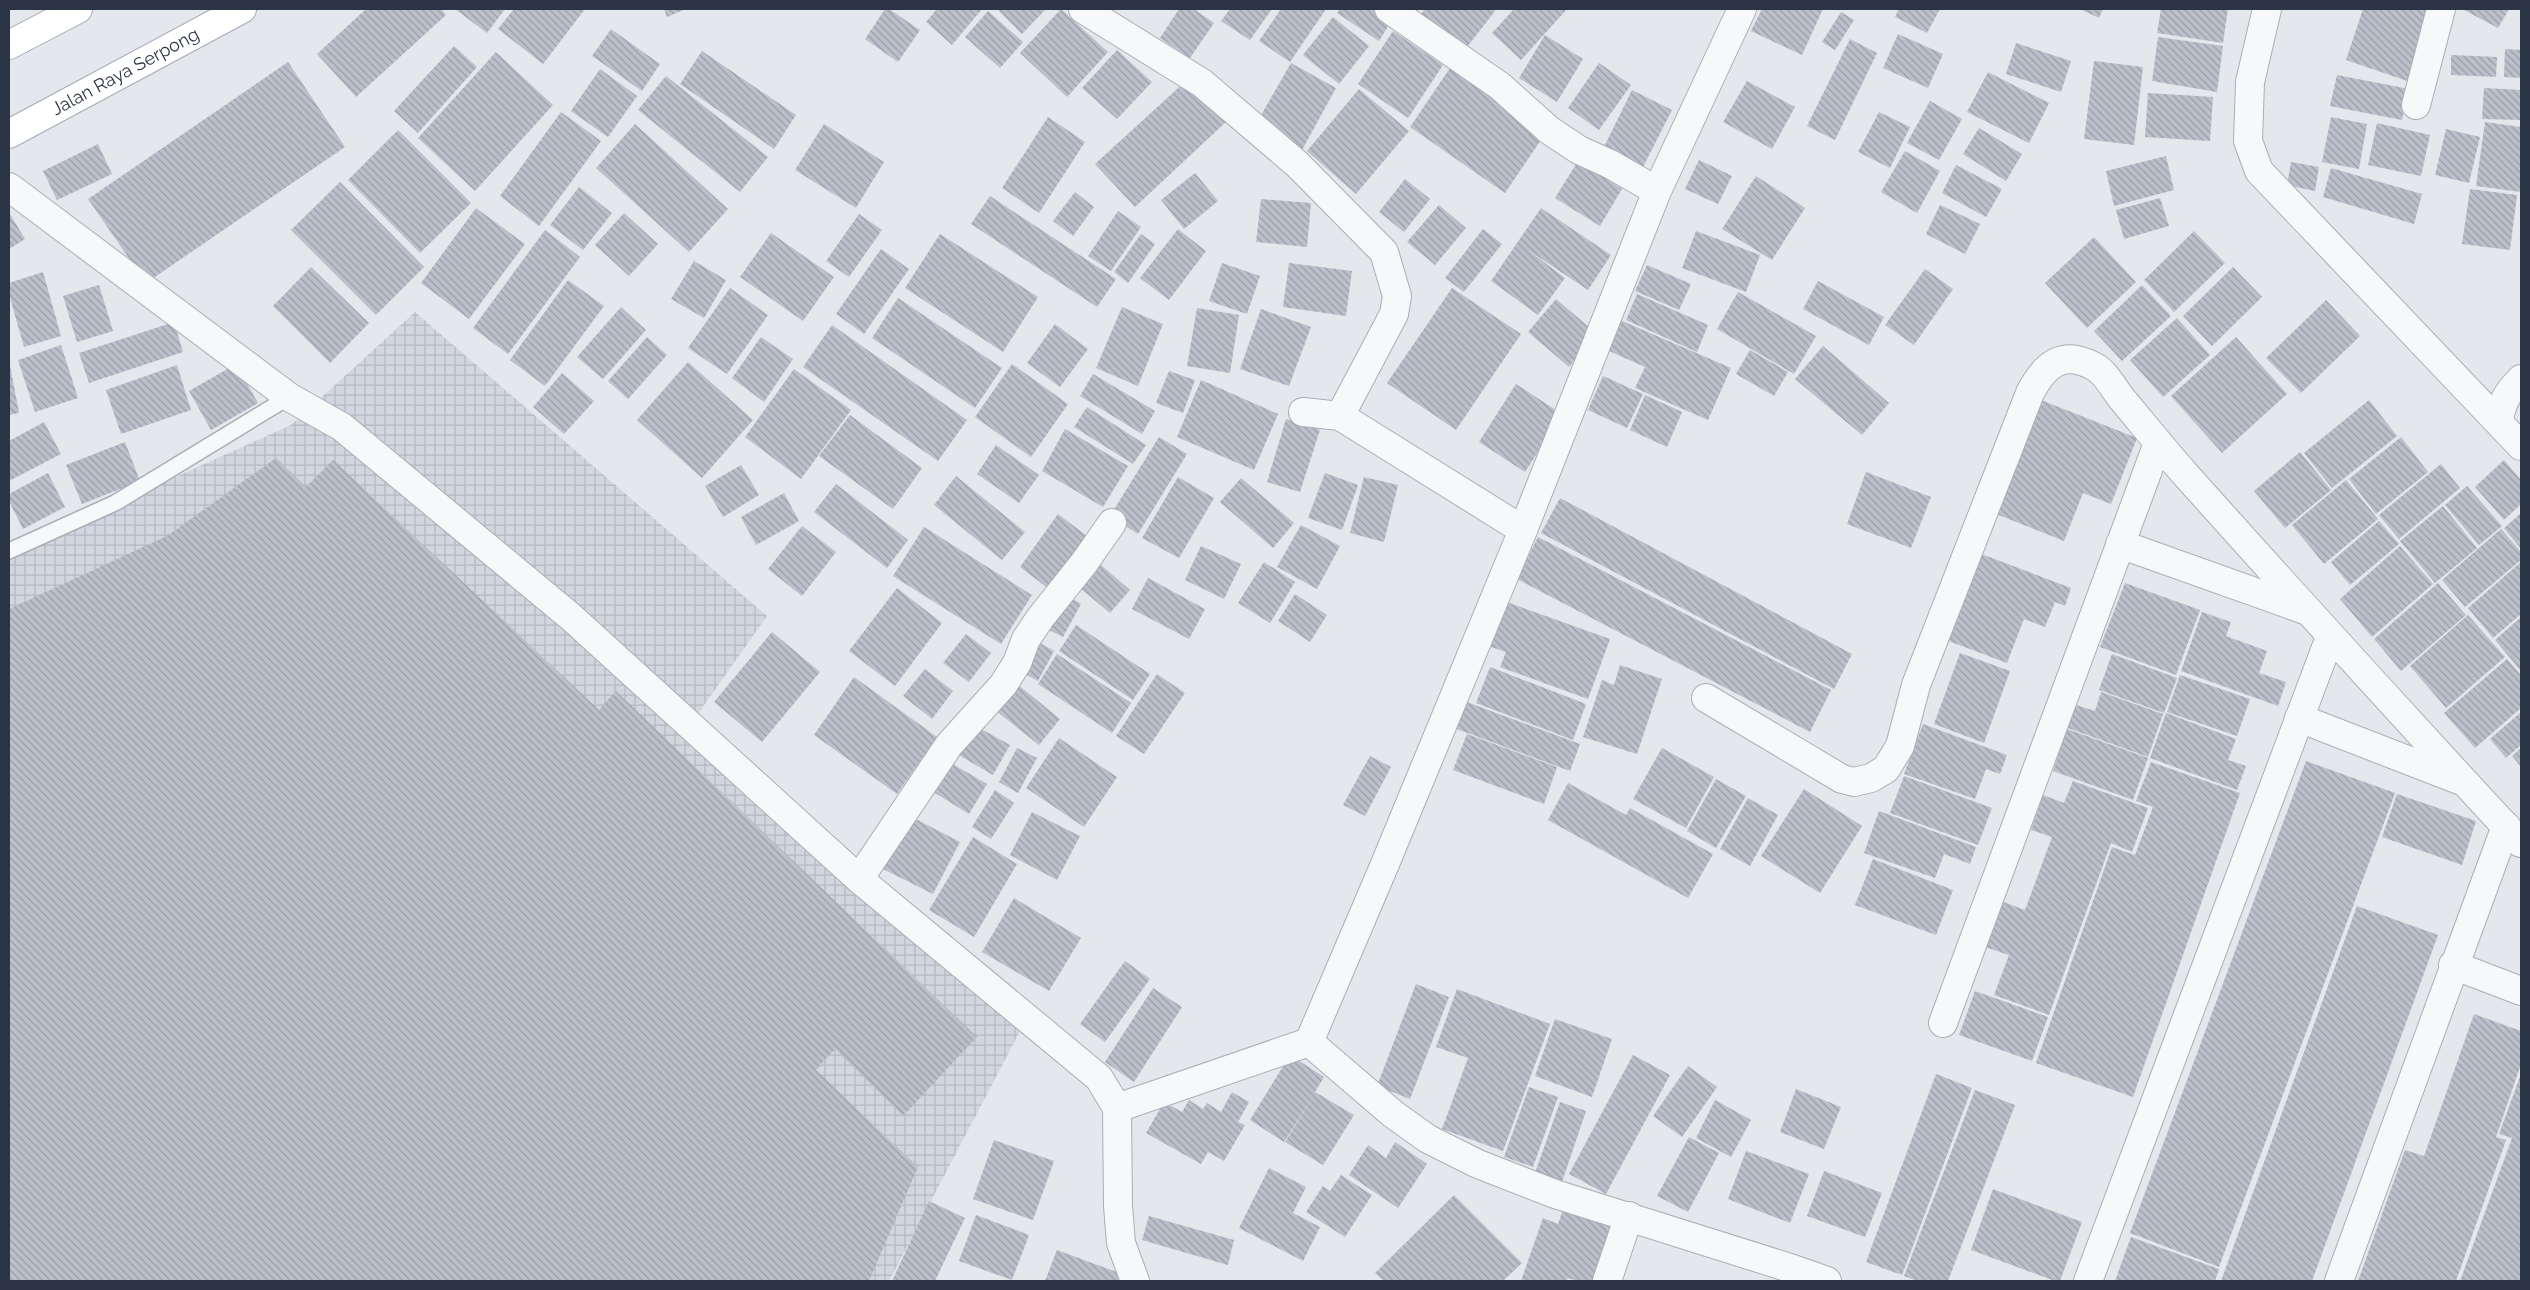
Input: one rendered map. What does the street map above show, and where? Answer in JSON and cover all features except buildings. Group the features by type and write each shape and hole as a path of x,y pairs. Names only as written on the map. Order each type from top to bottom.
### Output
{"main road":[{"path":"9,45 78,9"},
{"name":"Jalan Raya Serpong","path":"9,134 242,9"}],"street":[{"path":"1084,9 1202,83 1297,164 1384,252 1397,296 1394,314 1340,416"},
{"path":"1389,9 1500,86 1549,130 1572,145 1657,191"},
{"path":"1117,1108 1309,1042 1523,530 1657,191 1742,9"},
{"path":"2267,9 2250,82 2248,141 2259,171 2521,446"},
{"path":"2416,105 2441,9"},
{"path":"9,188 289,397 342,427 571,617 859,879 1100,1078 1117,1108 1118,1206 1121,1243 1134,1281"},
{"path":"1706,698 1826,772 1842,779 1854,782 1870,778 1886,769 1900,746 1916,685 2039,375 2055,362 2068,358 2082,361 2098,368 2158,443 2330,637 2514,834 2453,965 2339,1281"},
{"path":"2499,422 2501,405 2510,390 2521,379"},
{"path":"1303,412 1340,416 1523,530"},
{"path":"1944,1023 2158,443"},
{"path":"859,879 949,745 1003,684 1017,663 1026,639 1112,523"},
{"path":"2120,544 2307,611"},
{"path":"2088,1281 2330,637"},
{"path":"2299,718 2465,782"},
{"path":"2453,965 2521,991"},
{"path":"1309,1042 1393,1114 1428,1139 1478,1164 1538,1188 1827,1281"},
{"path":"1607,1281 1629,1216"}],"lane":[{"path":"9,551 115,503 289,397"}],"shaded area":[{"path":"415,312 767,616 695,718 1030,1012 889,1281 9,1281 9,552 291,425"}]}
